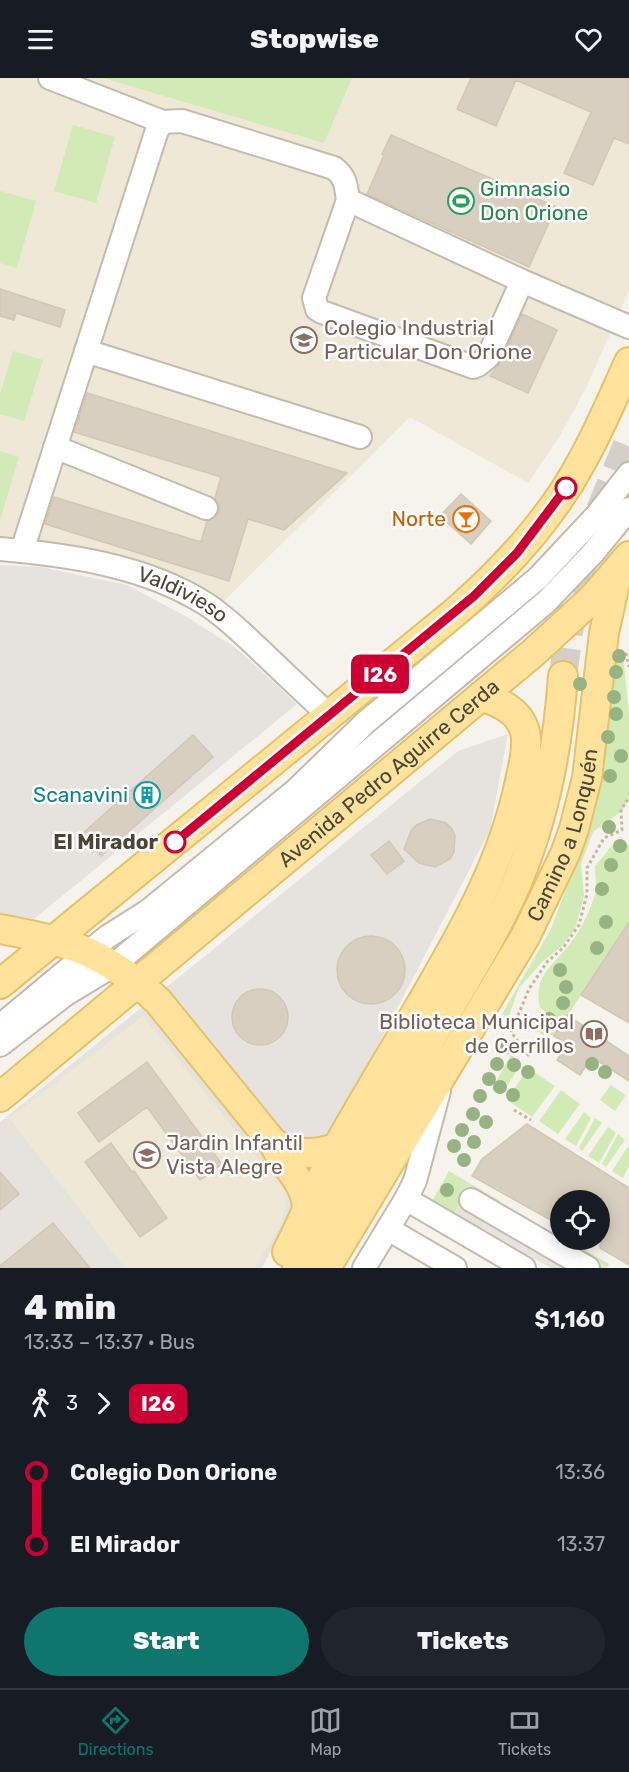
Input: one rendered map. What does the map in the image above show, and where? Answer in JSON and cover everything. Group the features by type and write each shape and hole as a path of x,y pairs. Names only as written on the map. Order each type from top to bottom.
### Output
{"main road":[{"path":"2,982 453,614 517,553 548,514 582,463 629,362"},
{"name":"Avenida Pedro Aguirre Cerda","path":"0,1097 563,627 623,563"},
{"name":"Camino a Lonquén","path":"326,1268 525,937 556,877 574,829 587,778 604,633 623,563"},
{"path":"297,1268 483,948 518,881 551,775 563,676"},
{"path":"279,1268 338,1147 466,926 489,878 508,827 526,748 525,731 513,712 496,701 481,696"},
{"path":"0,929 55,940 88,952 114,965 138,982 158,1001 274,1144 302,1185 307,1210"},
{"path":"0,937 7,950 8,960 2,982"},
{"path":"274,1144 306,1154 317,1154 338,1147"}],"street":[{"path":"50,78 163,122 182,121 334,168 341,173 345,180 348,200 314,298 317,309 322,312 472,367 488,357 522,281"},
{"path":"11,550 55,447 157,130 163,122"},
{"path":"348,200 522,281 629,327"},
{"path":"86,351 360,437"},
{"path":"55,447 206,508"},
{"path":"0,1026 107,937 148,910 280,805 366,722 538,578 578,537 629,474"},
{"path":"0,1045 66,993 114,965 546,602 593,553 629,509"},
{"name":"Valdivieso","path":"11,550 75,558 106,565 154,579 189,594 224,617 329,715"},
{"name":"Camino a Lonquén","path":"364,1268 406,1199 420,1167 442,1077"},
{"path":"406,1199 524,1268"},
{"path":"471,1200 588,1268"},
{"path":"388,1229 455,1268"}],"path":[{"path":"530,1056 512,1032 529,988 547,962 563,948 579,925 587,894 587,868 604,838 622,830 621,810 629,797"},
{"path":"514,1110 531,1120"}],"shaded area":[{"name":"Colegio Industrial Particular Don Orione","path":"0,78 629,78 629,291 586,388 561,434 528,483 410,417 224,601 154,566 85,549 0,536"},
{"path":"0,565 41,567 127,585 187,617 236,648 297,704 34,919 0,913"},
{"path":"508,734 490,830 262,1268 0,1268 0,1122 458,751"},
{"name":"Jardin Infantil Vista Alegre","path":"143,1016 286,1193 283,1221 255,1268 125,1268 9,1118"},
{"path":"469,1189 550,1235 550,1250 576,1250 608,1268 551,1268 455,1213"}],"green space":[{"path":"103,78 352,78 324,143"},
{"path":"73,125 115,137 96,203 54,191"},
{"path":"0,191 36,201 17,268 0,263"},
{"path":"13,351 43,360 24,421 0,414 0,394"},
{"path":"0,451 19,457 0,520"},
{"path":"617,651 623,654 629,714 629,798 622,811 593,832 581,864 584,896 575,929 561,947 542,962 519,988 508,1018 502,1014 551,929 592,810 607,741"},
{"path":"617,840 629,845 629,922 554,1036 543,1035 527,1025 545,1011 540,1008 540,983 547,970 574,939 590,909 595,894 595,866"},
{"path":"511,1055 522,1063 501,1095 492,1089"},
{"path":"528,1068 555,1086 532,1117 507,1100"},
{"path":"611,1085 626,1095 615,1111 600,1100"},
{"path":"561,1090 580,1104 558,1134 539,1121"},
{"path":"584,1112 591,1118 576,1146 565,1139"},
{"path":"595,1118 602,1123 582,1151 579,1148"},
{"path":"608,1127 616,1133 599,1163 588,1156"},
{"path":"618,1134 625,1140 606,1167 602,1164"},
{"path":"629,1145 629,1166 623,1178 612,1171"},
{"path":"449,1171 500,1201 498,1205 470,1189 453,1215 431,1203"},
{"path":"577,1250 585,1250 609,1264 607,1267"}],"building":[{"path":"471,78 629,78 629,144 614,138 593,185 564,173 591,112 516,80 496,126 457,109"},
{"name":"Gimnasio Don Orione","path":"391,135 556,207 529,267 367,194"},
{"path":"0,289 65,310 60,327 16,313 14,320 0,316"},
{"path":"522,314 557,330 528,393 490,376 500,363"},
{"path":"87,393 347,473 284,530 248,519 229,581 45,524 54,497 201,542 207,521 215,518 219,512 215,498 221,477 74,432"},
{"name":"Norte","path":"461,494 491,521 471,544 440,516"},
{"name":"Scanavini","path":"193,735 213,757 101,856 82,834"},
{"path":"430,819 446,823 455,836 454,852 450,859 435,867 419,863 404,849 416,825"},
{"path":"389,841 404,861 387,874 371,855"},
{"path":"629,922 629,1023 581,995"},
{"path":"371,936 384,939 395,946 402,957 405,970 402,983 395,994 384,1001 371,1004 358,1001 347,994 340,983 337,970 340,957 347,946 358,939"},
{"path":"254,989 266,989 276,993 284,1001 288,1017 284,1033 276,1041 266,1045 254,1045 244,1041 236,1033 232,1023 232,1011 236,1001 244,993"},
{"path":"567,1015 629,1056 629,1081 592,1057 580,1075 557,1060 568,1044 554,1036"},
{"path":"147,1062 222,1164 200,1180 147,1107 99,1142 78,1113"},
{"path":"527,1124 629,1188 629,1265 603,1250 610,1250 610,1190 550,1190 550,1220 472,1176 482,1159"},
{"path":"111,1143 167,1218 140,1237 85,1162"},
{"path":"0,1172 19,1194 0,1210"},
{"path":"53,1223 90,1268 0,1268 0,1266"}],"tunnel":[{"path":"600,510 629,440"},
{"path":"563,676 574,597 587,548"}],"bus line":[{"name":"I26","path":"175,842 474,596 532,536 566,488"}],"place":[{"name":"Gimnasio Don Orione","path":"461,201"},
{"name":"Colegio Industrial Particular Don Orione","path":"304,340"},
{"name":"Norte","path":"466,519"},
{"name":"Scanavini","path":"147,795"},
{"name":"El Mirador","path":"175,842"},
{"name":"Biblioteca Municipal de Cerrillos","path":"594,1034"},
{"name":"Jardin Infantil Vista Alegre","path":"147,1155"}]}
